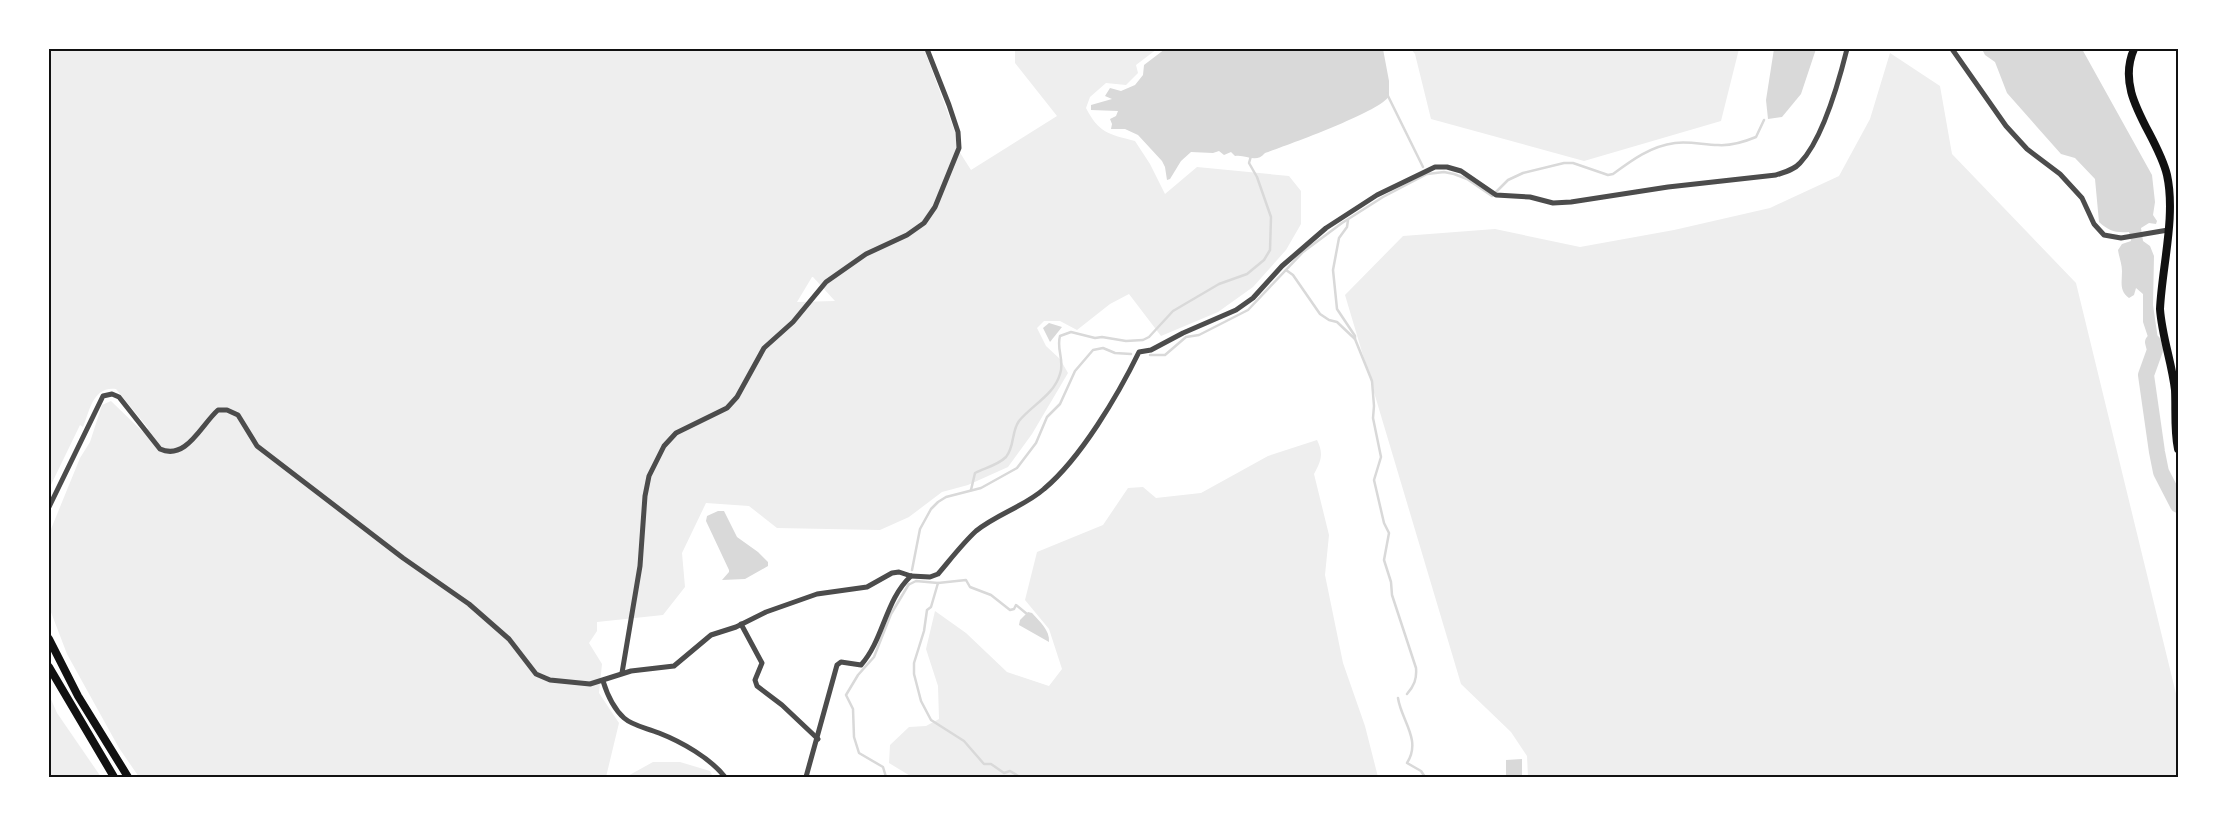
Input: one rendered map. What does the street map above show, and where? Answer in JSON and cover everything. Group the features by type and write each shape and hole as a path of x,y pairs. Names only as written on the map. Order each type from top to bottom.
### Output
{"main road":[{"path":"2134,49 2130,56 2132,96 2167,175 2169,200 2168,230 2160,309 2175,391 2175,437 2178,449"},
{"path":"49,639 78,696 128,777"},
{"path":"49,667 114,777"}],"street":[{"path":"622,674 640,566 645,496 649,476 664,446 676,433 727,408 737,397 764,348 793,322 826,282 866,254 907,235 924,223 935,207 959,148 958,132 926,49"},
{"path":"49,507 103,396 112,394 119,397 160,449 168,453 178,450 189,443 218,410 227,410 238,415 257,446 403,558 469,604 509,640 536,674 550,680 590,684 603,682 622,674 674,666 712,636 766,612 817,594 867,587 892,573 899,572 910,576 930,577 938,574 977,531 1007,511 1043,491 1060,475 1121,388 1139,352 1150,350 1236,310 1253,298 1301,248 1351,211 1378,195 1435,167 1447,167 1461,171 1495,194 1530,197 1553,203 1668,187 1776,175 1800,164 1808,152 1836,91 1847,49"},
{"path":"1952,49 2006,126 2027,149 2060,174 2082,198 2094,224 2104,235 2121,238 2168,230"},
{"path":"806,777 838,665 841,662 861,665 870,655 896,596 910,576"},
{"path":"741,624 762,663 755,680 756,686 782,705 818,739"},
{"path":"603,682 606,693 623,718 661,734 700,756 718,768 725,777"}],"shaded area":[{"path":"49,49 924,49 955,132 957,148 971,170 1057,116 1015,63 1015,49 1157,49 1136,65 1138,73 1126,85 1106,83 1090,97 1086,108 1100,128 1111,134 1135,141 1150,164 1165,194 1197,167 1289,176 1301,191 1301,224 1286,250 1253,287 1218,312 1161,336 1129,294 1110,304 1077,330 1060,321 1044,321 1037,328 1046,346 1060,359 1068,373 1032,434 1008,467 968,485 942,492 909,517 880,530 777,528 749,506 706,503 682,553 685,587 663,615 597,622 597,631 589,643 602,664 599,693 619,723 606,777 139,777 119,748 67,654 49,607 49,534 80,458 90,442 102,405 111,401 143,432 148,428 116,389 108,389 97,395 90,407 83,427 80,425 49,489","holes":["813,277 835,301 797,302"]},
{"path":"1165,49 1383,49 1389,81 1389,96 1352,119 1265,153 1258,158 1235,156 1231,152 1224,155 1219,151 1213,153 1191,152 1181,161 1170,179 1167,180 1162,161 1138,135 1125,129 1111,129 1110,119 1116,116 1118,111 1091,110 1091,105 1112,99 1105,96 1110,88 1121,91 1135,85 1143,75 1144,65"},
{"path":"1411,49 1739,49 1721,121 1584,161 1431,119 1415,54"},
{"path":"1774,49 1816,49 1801,94 1782,117 1768,119 1766,100"},
{"path":"1982,49 2082,49 2152,175 2155,202 2153,215 2157,221 2156,224 2149,223 2141,228 2143,241 2150,246 2154,256 2153,305 2160,353 2151,370 2148,337 2143,322 2143,294 2136,288 2134,295 2129,298 2122,286 2122,268 2118,250 2122,244 2131,241 2129,232 2112,231 2099,222 2095,179 2075,158 2061,154 2007,93 1995,62 1985,55"},
{"path":"1890,53 1940,86 1952,154 2076,283 2178,702 2178,777 1528,777 1527,756 1511,732 1461,684 1345,295 1403,236 1495,229 1580,247 1674,230 1770,208 1839,176 1870,119"},
{"path":"1049,323 1062,327 1050,342 1043,328"},
{"path":"1317,440 1321,457 1314,474 1329,535 1325,575 1343,663 1365,726 1378,777 912,777 889,763 890,745 909,727 926,726 939,719 938,686 926,649 935,611 966,633 1007,672 1049,686 1062,669 1049,629 1025,600 1037,552 1103,525 1128,488 1143,487 1156,498 1201,493 1268,456"},
{"path":"718,511 724,511 737,537 758,552 768,562 768,566 745,579 722,580 729,570 706,521 707,516"},
{"path":"1028,612 1032,613 1044,626 1049,642 1019,625 1020,620"},
{"path":"49,695 57,713 101,777 49,777"},
{"path":"1522,759 1522,777 1506,777 1506,760"},
{"path":"653,762 680,762 710,771 713,777 626,777"}],"waterway":[{"path":"1387,94 1423,167"},
{"path":"1150,355 1165,355 1186,337 1199,335 1248,310 1303,252 1342,223 1383,197 1427,174 1444,172 1454,174 1467,179 1492,196 1508,180 1523,173 1564,163 1573,163 1608,175 1613,174 1642,154 1666,145 1686,142 1723,145 1742,142 1756,137 1764,120"},
{"path":"971,490 975,473 1006,457 1011,448 1019,421 1053,388 1061,369 1060,336 1071,332 1095,338 1102,337 1126,341 1143,340 1149,337 1173,311 1219,284 1247,274 1264,260 1270,250 1271,217 1257,177 1249,163 1251,156"},
{"path":"1348,220 1347,227 1339,238 1333,270 1337,309 1355,336 1355,339"},
{"path":"1286,270 1293,275 1320,314 1329,320 1337,322 1355,339 1372,381 1373,418 1381,457 1374,480 1384,523 1389,533 1384,560 1391,582 1392,595 1416,668 1414,682 1407,694"},
{"path":"2153,342 2155,350 2146,375 2157,452 2161,472 2178,505"},
{"path":"912,570 920,529 931,509 938,502 946,497 981,488 1017,468 1036,443 1047,417 1060,404 1075,371 1093,350 1103,348 1115,353 1131,354"},
{"path":"908,585 916,581 938,583 966,580 970,587 991,595 1010,610 1014,609 1016,605 1027,614"},
{"path":"938,583 931,607 927,610 924,631 914,663 914,674 921,701 931,720 964,741 984,764 991,764 1004,773 1010,771 1020,777"},
{"path":"886,777 883,767 859,753 854,737 853,709 846,695 858,675 874,657 891,614 909,584"},
{"path":"1398,698 1412,738 1411,755 1407,763 1421,771 1425,777"}]}
